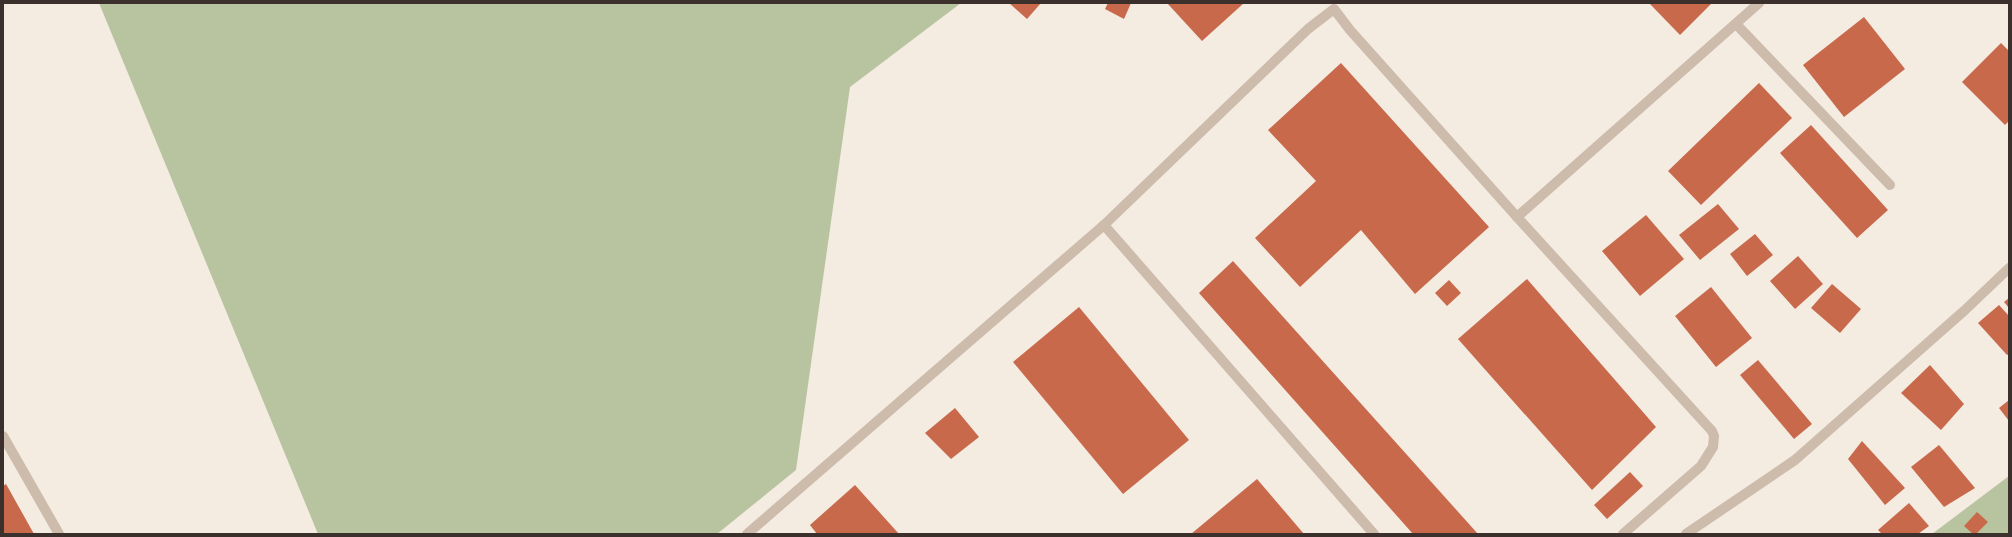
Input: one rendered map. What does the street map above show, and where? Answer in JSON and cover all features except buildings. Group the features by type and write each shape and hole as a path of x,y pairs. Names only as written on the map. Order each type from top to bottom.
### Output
{"street":[{"path":"1517,218 1759,3"},
{"path":"747,534 1104,225 1308,29 1338,6 1517,218 1712,431 1714,436 1713,447 1702,466 1623,534"},
{"path":"1736,24 1890,185"},
{"path":"1104,225 1374,534"},
{"path":"1686,534 1795,460 1965,310 2009,268"},
{"path":"3,436 59,534"}],"green space":[{"path":"99,3 961,3 850,87 796,470 717,534 318,534"},
{"path":"2009,476 2009,534 1932,534"}]}
